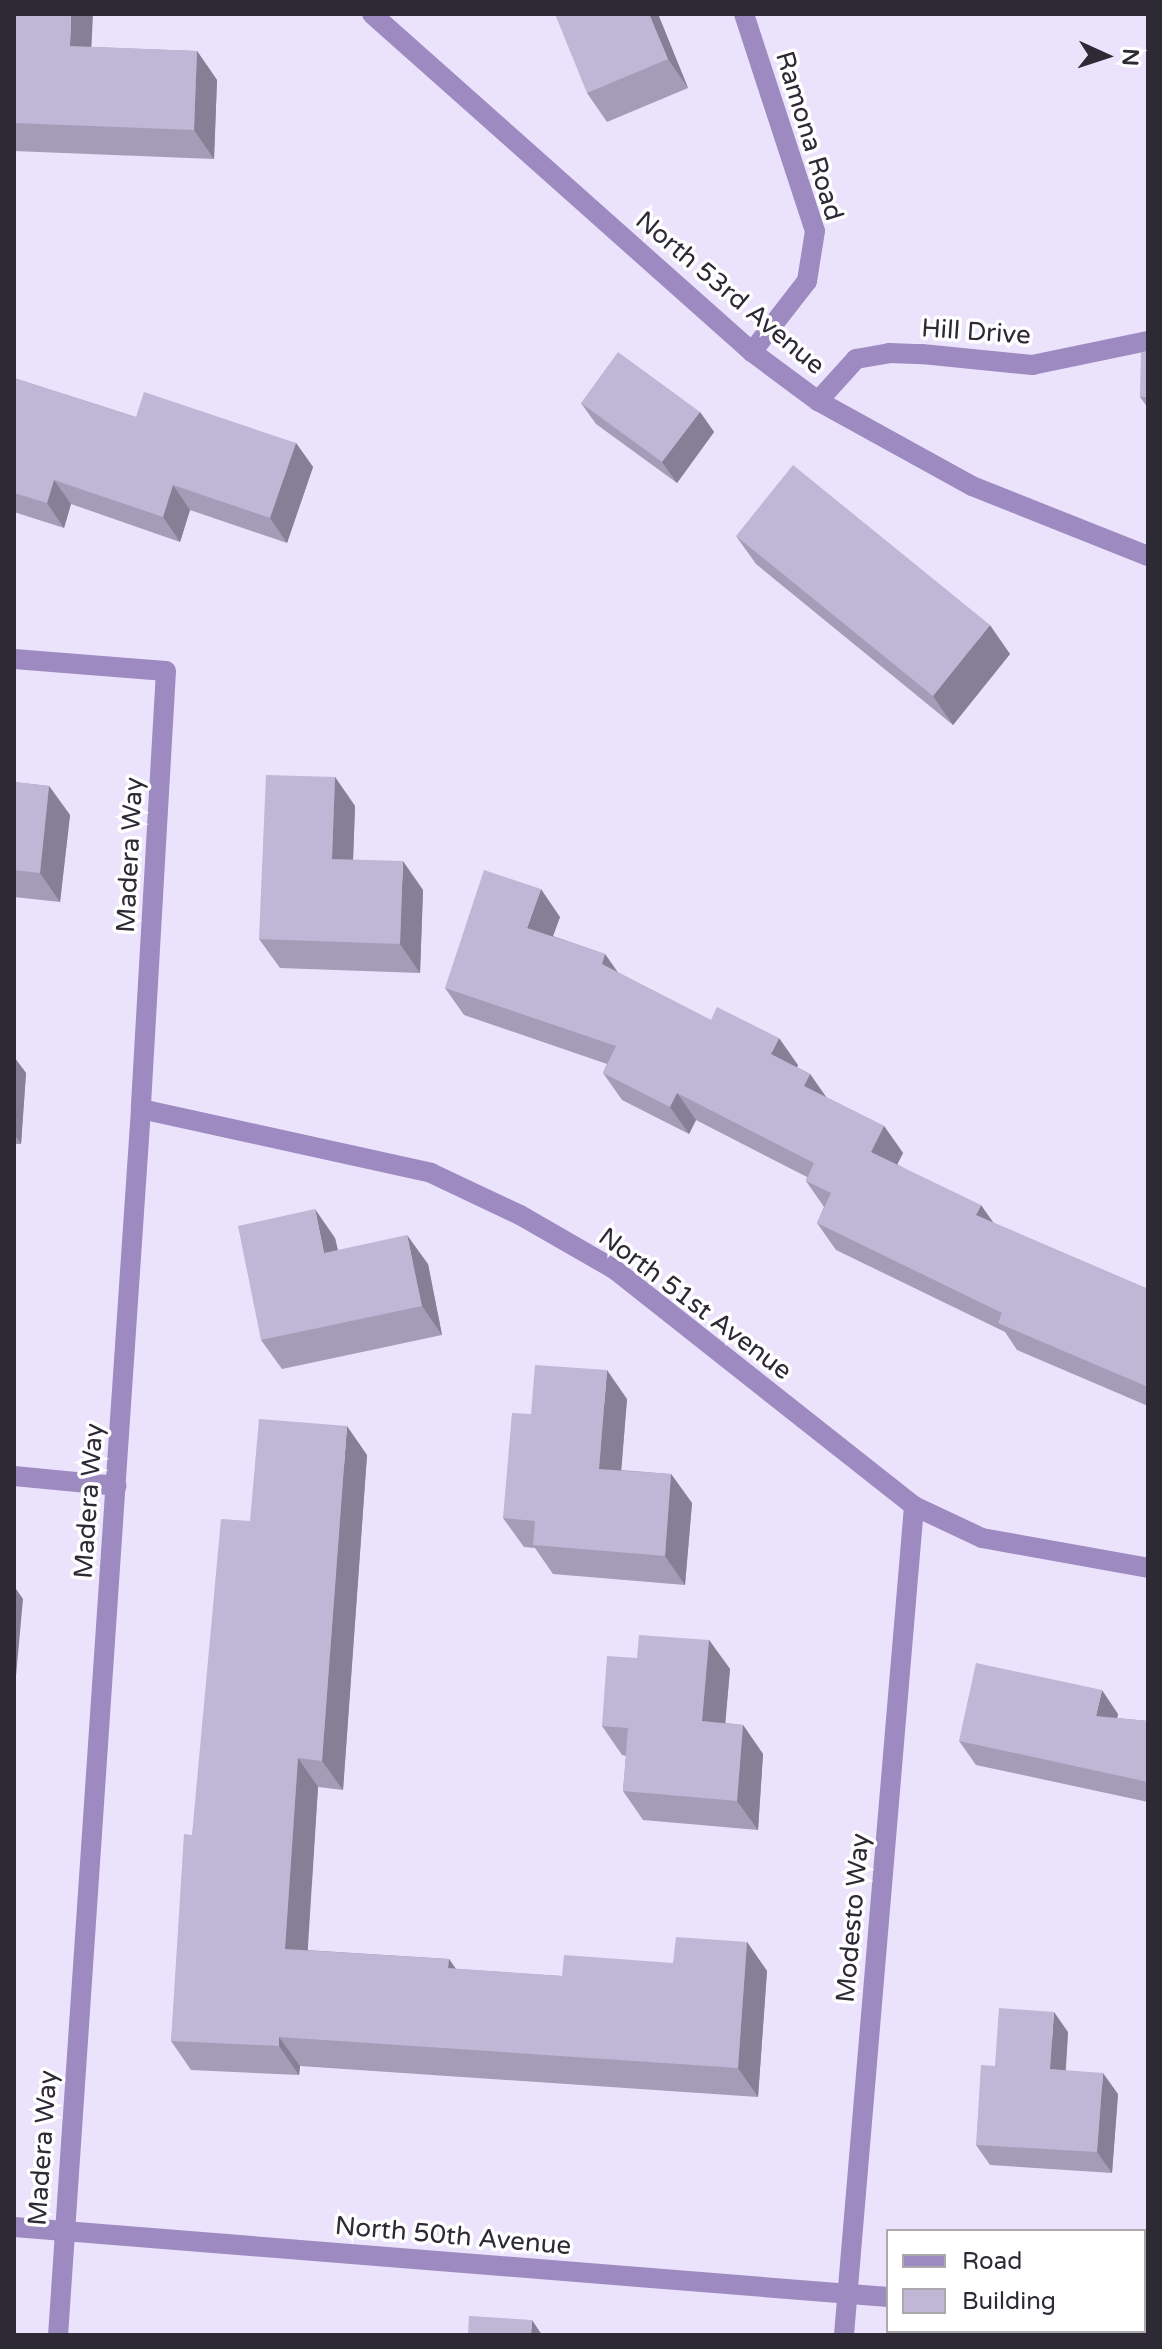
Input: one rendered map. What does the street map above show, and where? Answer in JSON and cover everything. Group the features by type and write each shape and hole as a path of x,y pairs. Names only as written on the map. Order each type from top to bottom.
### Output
{"street":[{"name":"North 53rd Avenue","path":"372,14 752,352 818,401 972,486 1148,556"},
{"name":"Ramona Road","path":"744,14 815,231 807,281 752,352"},
{"name":"Hill Drive","path":"818,401 856,359 911,354 1032,365 1148,341"},
{"name":"Madera Way","path":"14,659 166,671 117,1486 58,2335"},
{"name":"North 51st Avenue","path":"141,1109 431,1173 520,1215 614,1269 914,1506 982,1538 1148,1568"},
{"path":"14,1476 117,1486"},
{"name":"Modesto Way","path":"844,2335 914,1506"},
{"name":"North 50th Avenue","path":"14,2227 886,2297"}],"building":[{"path":"14,14 71,14 70,46 197,51 194,130 14,123"},
{"path":"555,14 649,14 668,59 587,93"},
{"path":"618,352 700,412 662,462 581,403"},
{"path":"1141,352 1148,352 1148,397 1140,397"},
{"path":"14,378 136,417 144,392 296,443 270,518 173,485 163,517 54,480 47,503 14,493"},
{"path":"793,465 990,625 933,696 736,536"},
{"path":"266,775 335,777 332,859 403,861 400,944 259,939"},
{"path":"14,782 49,786 40,873 14,870"},
{"path":"484,870 541,889 527,928 605,954 602,964 711,1020 717,1007 779,1038 771,1054 810,1074 804,1086 884,1126 871,1152 981,1205 976,1215 1148,1289 1148,1387 998,1323 1002,1313 817,1223 831,1193 806,1181 814,1163 677,1093 670,1107 603,1073 616,1046 445,988"},
{"path":"315,1209 324,1253 407,1235 422,1306 261,1340 238,1226"},
{"path":"535,1365 607,1370 599,1469 671,1474 665,1556 533,1545 535,1521 503,1518 512,1413 531,1414"},
{"path":"259,1419 347,1426 322,1761 298,1758 285,1949 449,1959 448,1968 562,1976 564,1955 673,1963 676,1937 747,1942 738,2068 279,2037 279,2046 171,2041 184,1834 192,1835 221,1519 250,1521"},
{"path":"639,1635 709,1640 702,1721 743,1725 737,1801 623,1791 628,1728 602,1726 607,1656 637,1658"},
{"path":"976,1663 1102,1690 1096,1716 1148,1721 1148,1782 959,1741"},
{"path":"999,2008 1054,2012 1050,2069 1103,2073 1097,2152 976,2145 981,2065 995,2066"},
{"path":"469,2316 532,2320 531,2335 468,2335"}]}
